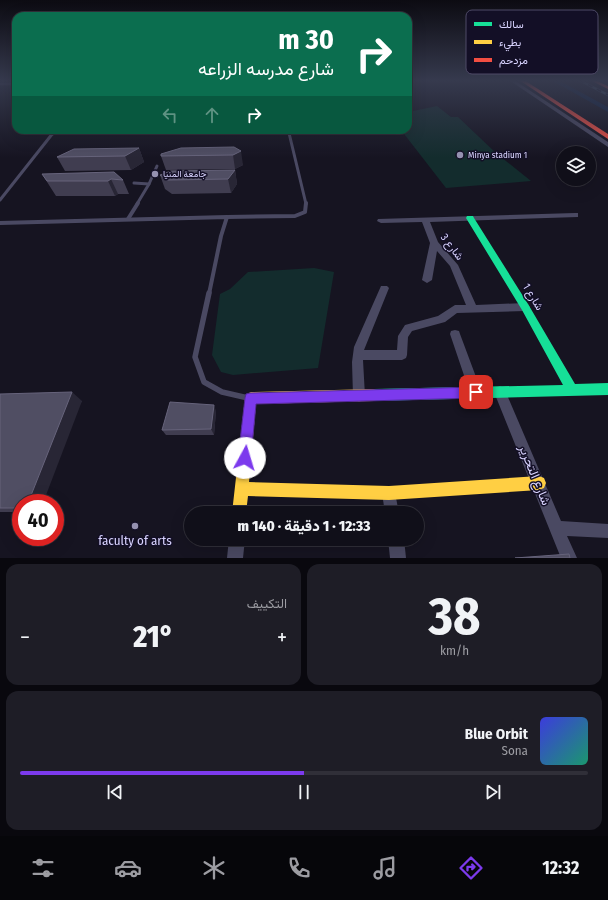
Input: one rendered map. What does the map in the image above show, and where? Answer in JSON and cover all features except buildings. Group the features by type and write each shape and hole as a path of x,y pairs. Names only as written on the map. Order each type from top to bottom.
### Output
{"main road":[{"path":"563,106 608,137"},
{"path":"569,106 608,129"},
{"name":"شارع 1","path":"470,218 525,307 572,390"},
{"path":"240,506 250,398 608,389"},
{"path":"242,489 389,493 539,483"}],"street":[{"path":"549,106 608,145"},
{"path":"380,221 575,215"},
{"name":"شارع 3","path":"425,220 434,244 454,265 473,309"},
{"path":"428,280 434,244"},
{"path":"359,396 358,347 384,288"},
{"path":"357,355 402,356 403,336 409,328 441,319 455,309 525,307"},
{"path":"455,334 476,392"},
{"name":"شارع التحرير","path":"500,392 569,558"},
{"path":"389,493 391,506"},
{"path":"556,528 608,531"},
{"path":"235,558 236,546"},
{"path":"397,546 398,558"}],"lane":[{"path":"0,200 53,134"},
{"path":"0,222 295,216 304,212 308,206 289,134"},
{"path":"128,219 149,184 157,166"},
{"path":"134,183 149,184"},
{"path":"227,217 219,243 195,357 204,382 222,392 250,398"}],"green space":[{"name":"Minya stadium 1","path":"437,106 451,117 458,117 496,153 531,181 446,188 404,134 412,134 412,111"},
{"path":"314,268 334,272 318,368 233,375 221,372 212,355 220,294 230,289 248,272"}],"waterway":[{"path":"601,106 608,110"}],"traffic: fast":[{"path":"470,218 525,307 572,390"},
{"path":"374,395 608,389"}],"traffic: slow":[{"path":"240,506 251,398 374,395"},
{"path":"242,489 389,493 539,483"}],"traffic: jam":[{"path":"561,106 608,137"}],"place":[{"name":"Minya stadium 1","path":"460,155"},
{"name":"جامعة المنيا","path":"155,174"},
{"name":"faculty of arts","path":"135,526"}],"route":[{"path":"245,458 250,398 476,392"}]}
